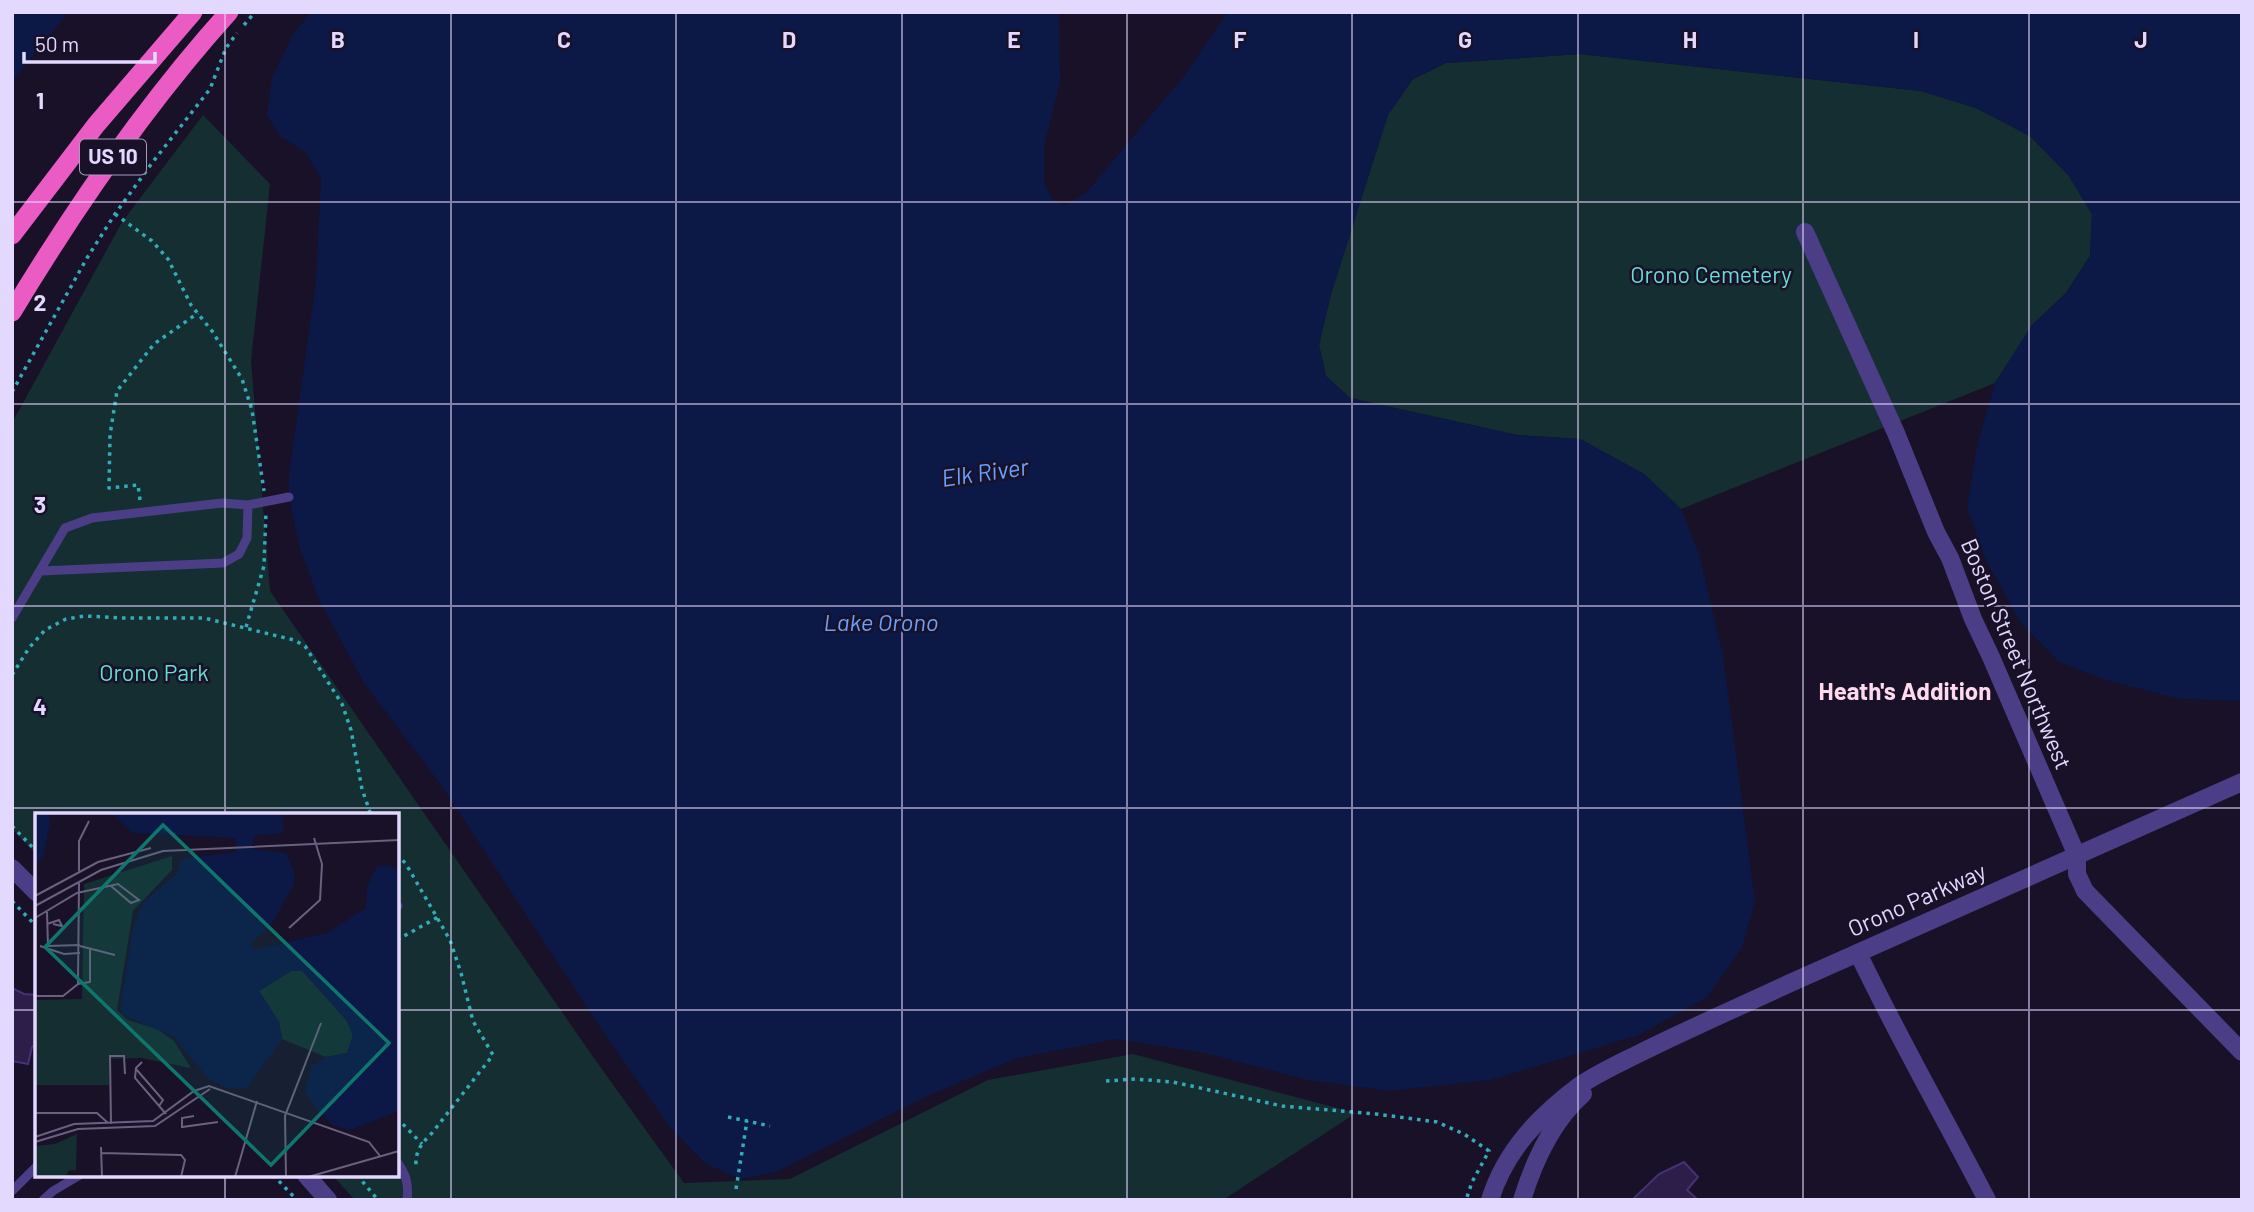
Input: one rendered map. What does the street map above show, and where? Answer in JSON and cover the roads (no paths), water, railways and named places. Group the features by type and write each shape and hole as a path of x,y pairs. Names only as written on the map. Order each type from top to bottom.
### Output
{"highway":[{"name":"US 10","path":"12,235 96,125 193,12"},
{"name":"US 10","path":"12,312 72,215 130,133 229,12"}],"street":[{"name":"Boston Street Northwest","path":"1805,232 1896,433 1973,619 2077,856 2077,874 2085,891 2242,1052"},
{"name":"Orono Parkway","path":"1614,1066 1661,1042 2242,782"},
{"path":"12,869 35,891"},
{"path":"1858,953 1891,1022 1987,1200"},
{"path":"1490,1200 1505,1162 1540,1118 1582,1084 1614,1066"},
{"path":"1522,1200 1538,1159 1558,1123 1576,1100 1614,1066"},
{"path":"308,1177 328,1200"}],"lane":[{"path":"12,618 65,528 92,518 222,503 248,505 289,497"},
{"path":"41,571 223,562 239,554 247,538 248,505"},
{"path":"399,1164 405,1172 409,1187 407,1200"},
{"path":"12,1191 35,1168"},
{"path":"43,1200 52,1191 76,1177"}],"water":[{"path":"12,12 69,12 12,81"},
{"name":"Lake Orono","path":"311,12 1059,12 1060,81 1044,145 1044,182 1053,201 1066,205 1086,193 1184,76 1228,12 2242,12 2242,701 2180,699 2109,681 2059,662 2020,622 1987,562 1967,508 1977,446 1995,383 2032,325 2066,293 2090,256 2092,214 2069,176 2030,136 1976,108 1921,91 1580,54 1446,63 1413,79 1388,115 1331,294 1319,345 1326,376 1350,398 1517,435 1580,439 1644,474 1681,509 1699,554 1723,655 1755,902 1742,948 1707,997 1639,1035 1491,1080 1389,1091 1308,1080 1205,1053 1116,1039 1018,1058 929,1095 776,1172 741,1179 706,1164 669,1126 604,1033 441,785 364,683 319,600 300,549 289,497 289,475 316,281 321,178 306,153 280,136 267,115 272,78 293,34"}],"district":[{"name":"Heath's Addition","path":"1905,692"}],"park label":[{"name":"Orono Cemetery","path":"1711,275"},
{"name":"Orono Park","path":"154,673"}],"water label":[{"name":"Elk River","path":"985,473"}]}
